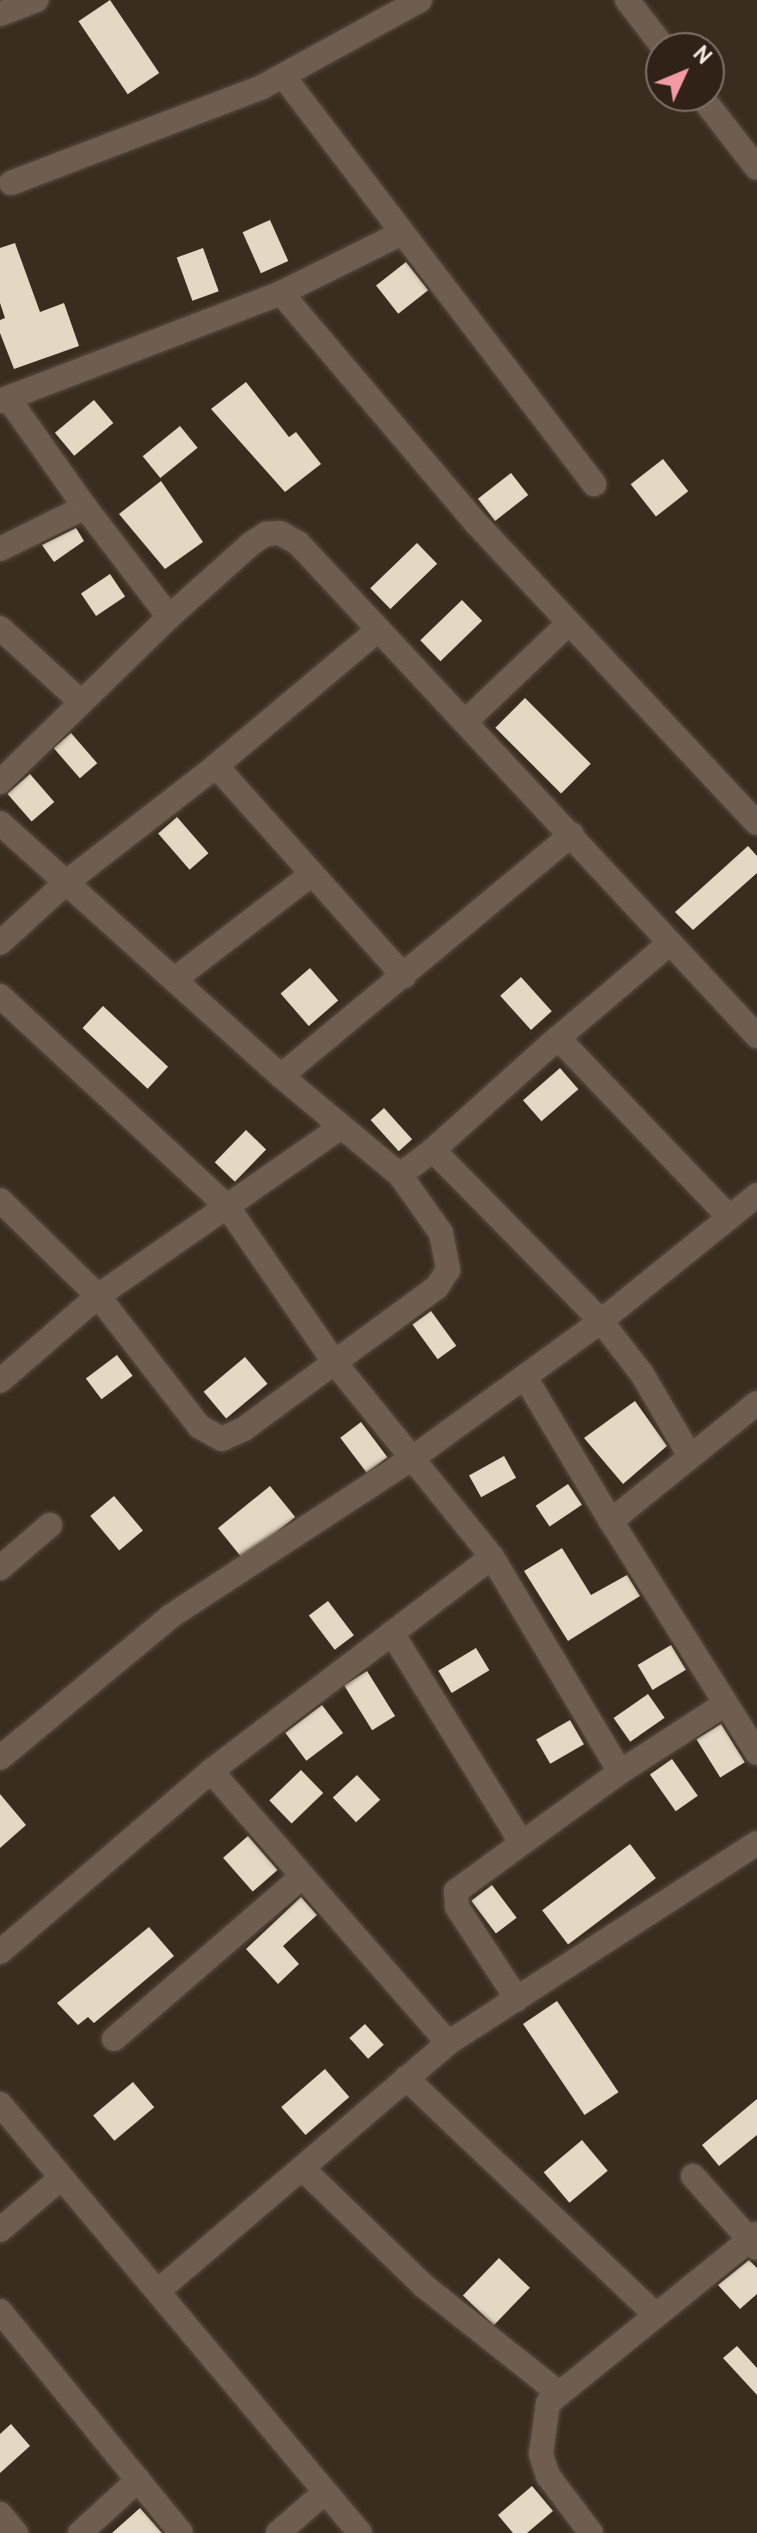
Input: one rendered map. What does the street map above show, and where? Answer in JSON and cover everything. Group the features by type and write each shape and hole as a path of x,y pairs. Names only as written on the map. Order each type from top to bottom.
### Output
{"street":[{"path":"0,14 36,0"},
{"path":"4,179 284,77 420,0"},
{"path":"627,0 652,32"},
{"path":"284,77 594,484"},
{"path":"713,112 757,168"},
{"path":"169,617 4,400 281,293 402,233"},
{"path":"281,293 568,624 757,823"},
{"path":"0,549 85,507"},
{"path":"0,782 169,617 252,543 272,532 298,543 757,1036"},
{"path":"465,722 568,624"},
{"path":"0,628 81,702"},
{"path":"0,943 68,881 216,766 378,630"},
{"path":"216,766 404,976"},
{"path":"0,823 281,1076 400,1175 441,1233 448,1270 437,1287 335,1363 222,1439 199,1426 98,1296 0,1200"},
{"path":"281,1076 572,834"},
{"path":"175,979 312,874"},
{"path":"400,1175 433,1150 670,943"},
{"path":"0,996 227,1206 335,1363 492,1557 620,1772"},
{"path":"558,1038 729,1217"},
{"path":"0,1381 98,1296 341,1127"},
{"path":"433,1150 601,1321 642,1374 690,1456"},
{"path":"0,1758 182,1608 414,1457 601,1321 757,1195"},
{"path":"525,1377 611,1521 757,1753"},
{"path":"611,1521 757,1403"},
{"path":"0,1568 50,1525"},
{"path":"0,1952 211,1771 492,1557"},
{"path":"392,1633 520,1840"},
{"path":"517,1999 457,1907 455,1895 463,1882 620,1772 725,1704"},
{"path":"211,1771 448,2043"},
{"path":"159,2290 304,2170 448,2043 757,1843"},
{"path":"114,2039 302,1877"},
{"path":"406,2078 656,2315"},
{"path":"0,2104 360,2533"},
{"path":"304,2170 424,2286 559,2393"},
{"path":"591,2533 548,2476 541,2454 543,2418 559,2393 755,2241 693,2176"},
{"path":"0,2230 61,2178"},
{"path":"0,2311 181,2533"},
{"path":"80,2533 138,2480"},
{"path":"278,2533 325,2492"},
{"path":"0,2514 16,2533"}],"building":[{"path":"110,0 159,73 128,94 78,21"},
{"path":"270,220 288,261 261,273 243,232"},
{"path":"15,243 40,312 64,303 79,346 14,369 0,333 0,320 5,318 0,303 0,248"},
{"path":"203,248 219,291 192,301 177,258"},
{"path":"406,262 428,290 398,314 376,285"},
{"path":"246,382 289,437 296,432 321,464 285,492 211,409"},
{"path":"94,400 113,423 74,456 55,433"},
{"path":"180,426 198,448 160,478 143,456"},
{"path":"663,459 688,491 656,517 631,484"},
{"path":"511,473 528,495 495,521 478,499"},
{"path":"161,481 203,542 165,569 119,514"},
{"path":"76,528 84,541 54,562 42,545"},
{"path":"417,543 437,564 390,609 370,588"},
{"path":"110,574 125,596 96,616 81,594"},
{"path":"462,600 482,621 440,661 420,640"},
{"path":"525,698 591,764 561,793 495,728"},
{"path":"71,733 97,763 80,778 54,748"},
{"path":"30,774 54,802 32,822 7,794"},
{"path":"177,817 208,853 190,870 158,833"},
{"path":"748,846 757,856 757,873 693,930 675,912"},
{"path":"310,968 338,1000 309,1026 281,994"},
{"path":"521,977 552,1011 531,1030 500,996"},
{"path":"103,1006 168,1067 148,1089 83,1028"},
{"path":"560,1068 578,1089 541,1121 523,1100"},
{"path":"384,1108 412,1139 399,1151 371,1120"},
{"path":"246,1130 266,1149 235,1182 215,1162"},
{"path":"431,1311 456,1346 438,1359 412,1325"},
{"path":"117,1355 133,1376 102,1399 86,1378"},
{"path":"245,1357 267,1384 226,1419 204,1392"},
{"path":"635,1401 667,1446 623,1484 584,1438"},
{"path":"361,1422 387,1457 367,1473 340,1438"},
{"path":"504,1456 516,1478 481,1497 469,1475"},
{"path":"568,1484 582,1505 550,1527 536,1506"},
{"path":"270,1486 295,1517 243,1559 218,1528"},
{"path":"114,1496 143,1530 119,1550 90,1516"},
{"path":"562,1548 591,1595 627,1575 640,1596 568,1641 524,1571"},
{"path":"328,1601 354,1635 335,1650 309,1615"},
{"path":"671,1645 686,1670 653,1690 638,1665"},
{"path":"476,1648 489,1670 452,1693 438,1671"},
{"path":"367,1671 395,1716 372,1730 344,1685"},
{"path":"648,1694 665,1718 630,1742 614,1718"},
{"path":"322,1705 343,1733 306,1761 285,1733"},
{"path":"570,1720 584,1744 550,1764 536,1740"},
{"path":"721,1724 745,1762 720,1778 696,1739"},
{"path":"672,1759 698,1796 676,1811 650,1774"},
{"path":"301,1770 323,1793 292,1824 269,1801"},
{"path":"357,1775 380,1800 356,1822 333,1798"},
{"path":"0,1794 26,1825 0,1848"},
{"path":"248,1836 278,1870 253,1892 223,1858"},
{"path":"630,1844 656,1878 568,1945 542,1910"},
{"path":"492,1885 517,1918 496,1933 471,1901"},
{"path":"301,1897 317,1915 283,1946 299,1964 278,1984 246,1949"},
{"path":"149,1927 174,1956 94,2023 88,2017 78,2025 57,2003"},
{"path":"557,2001 619,2092 585,2115 523,2024"},
{"path":"365,2024 384,2045 368,2059 349,2038"},
{"path":"325,2069 349,2097 306,2135 281,2107"},
{"path":"133,2082 154,2107 114,2141 93,2115"},
{"path":"757,2099 757,2135 719,2166 702,2145"},
{"path":"582,2140 608,2171 569,2203 544,2172"},
{"path":"499,2258 530,2288 494,2325 463,2295"},
{"path":"749,2260 757,2268 757,2294 740,2309 718,2285"},
{"path":"737,2346 757,2368 757,2395 723,2358"},
{"path":"11,2424 30,2446 0,2473 0,2434"},
{"path":"532,2486 553,2511 527,2533 513,2533 498,2515"},
{"path":"140,2508 162,2533 112,2533"}]}
